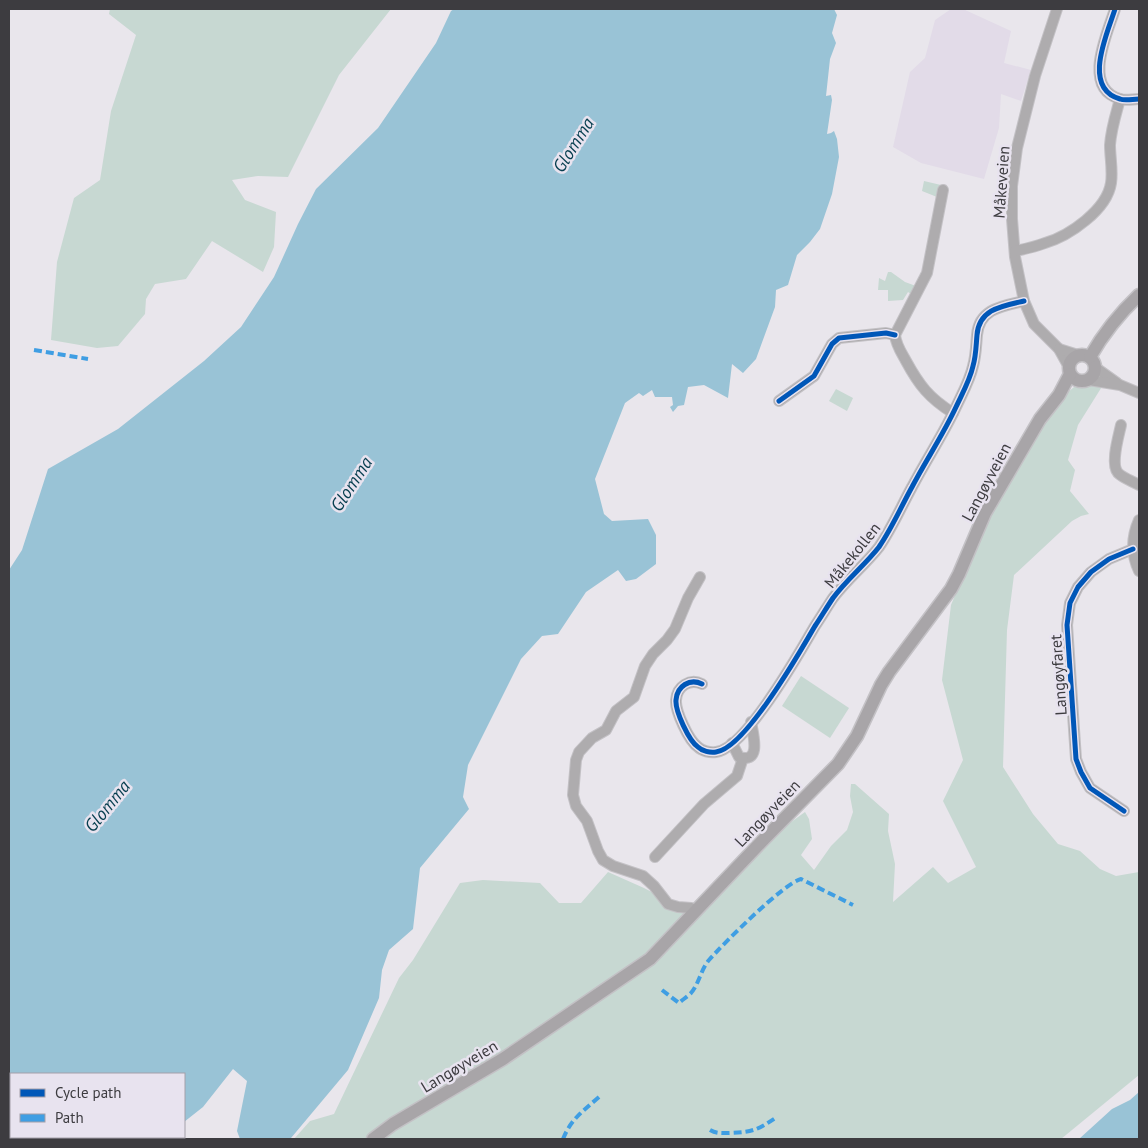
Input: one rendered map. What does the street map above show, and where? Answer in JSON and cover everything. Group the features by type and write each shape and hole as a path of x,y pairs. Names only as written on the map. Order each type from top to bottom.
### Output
{"main road":[{"path":"1069,370 1077,380 1085,380 1092,377 1088,360 1101,338 1115,320 1139,295"},
{"name":"Langøyveien","path":"373,1139 393,1124 503,1059 602,991 635,971 660,950 838,764 850,748 889,672 951,589 990,505 1040,418 1059,395 1071,360 1088,360"},
{"name":"Langøyveien","path":"1059,395 1085,380"}],"street":[{"path":"1115,9 1101,53 1098,68 1100,79 1112,95 1120,99 1139,99"},
{"name":"Måkeveien","path":"1056,10 1035,76 1016,148 1012,186 1015,251 1024,301 1034,324 1059,349 1069,370"},
{"path":"1015,251 1046,243 1068,232 1091,215 1105,199 1110,189 1112,132 1120,99"},
{"path":"943,190 927,273 895,335 896,343 919,385 935,401 953,413"},
{"name":"Måkekollen","path":"702,684 692,681 681,686 677,693 676,705 694,744 704,751 716,752 727,748 732,743 777,690 834,596 879,547 953,413 974,365 977,334 981,320 989,312 999,307 1024,301"},
{"path":"779,401 814,376 832,344 839,338 895,335"},
{"name":"Måkeveien","path":"1059,349 1088,360 1120,385"},
{"path":"1085,380 1120,385 1139,392"},
{"path":"1121,425 1115,460 1116,469 1122,476 1139,485"},
{"path":"1139,520 1133,549 1139,571"},
{"name":"Langøyfaret","path":"1124,810 1090,788 1076,758 1067,625 1070,603 1084,580 1091,572 1110,559 1133,549"},
{"path":"696,911 691,908 678,908 668,904 654,886 643,876 612,866 603,860 587,821 576,806 573,795 576,760 579,752 592,738 606,730 616,711 634,697 645,666 652,654 667,640 675,629 688,598 700,577"},
{"path":"732,743 736,753 743,758 751,756 755,749 751,722"},
{"path":"655,857 704,804 732,782 740,770 743,758"}],"shaded area":[{"path":"110,9 391,9 339,75 288,177 258,176 232,180 245,200 276,212 274,247 263,272 212,241 186,279 155,284 146,299 145,314 118,346 97,348 51,340 57,262 74,198 100,180 111,111 136,35 109,14"},
{"path":"951,9 963,9 1011,31 1004,63 1031,70 1021,101 1001,94 999,128 984,179 921,163 893,147 910,72 925,58 935,20"},
{"path":"924,181 941,185 937,197 922,191"},
{"path":"888,272 916,286 911,294 908,292 903,300 888,301 888,290 878,290 879,278 885,281"},
{"path":"1103,385 1078,425 1068,460 1075,470 1070,491 1089,514 1072,521 1014,575 1007,630 1003,767 1033,814 1058,844 1080,851 1100,869 1116,876 1139,872 1139,1075 1061,1139 294,1139 310,1121 334,1114 399,978 413,960 460,883 483,880 540,883 559,903 581,903 608,872 677,905 706,908 780,830 805,812 809,819 812,839 801,855 814,870 831,846 847,830 853,812 850,796 851,784 855,784 889,814 888,831 895,864 893,902 933,867 948,883 976,867 943,801 963,760 942,680 951,605 994,501 1054,404 1074,387"},
{"path":"836,389 853,398 847,411 829,401"},
{"path":"801,676 849,708 830,738 782,706"}],"water":[{"name":"Glomma","path":"454,9 834,9 837,15 832,33 836,43 830,59 826,96 831,95 832,100 827,134 834,131 839,157 832,194 820,229 797,255 788,285 776,290 775,307 756,359 743,373 732,364 728,398 704,385 688,387 684,405 678,406 673,412 670,407 673,405 672,397 655,397 652,390 643,396 639,393 625,403 595,479 604,514 612,521 648,519 656,535 656,564 636,579 626,581 618,570 586,592 558,634 542,636 521,659 468,765 463,797 469,809 420,868 413,929 389,950 382,970 379,998 348,1070 291,1138 240,1139 237,1131 247,1081 233,1069 203,1107 185,1121 185,1073 10,1073 10,1138 163,1138 9,1139 9,570 22,550 48,469 118,429 204,361 241,327 274,277 316,189 378,128 436,43 451,11"},
{"path":"1139,1092 1139,1139 1079,1139 1112,1109 1130,1100"}],"marked path":[{"path":"34,350 88,359"},
{"path":"662,990 679,1003 691,993 706,964 727,941 781,891 801,879 853,905"},
{"path":"563,1139 574,1121 599,1097"},
{"path":"710,1130 722,1133 750,1131 760,1128 777,1117"}],"cycle path":[{"path":"1115,9 1100,59 1099,72 1102,84 1108,93 1120,99 1139,99"},
{"path":"702,684 697,682 685,684 677,695 676,705 683,725 694,744 704,751 716,752 728,747 742,735 756,718 785,677 833,598 874,554 884,540 917,477 946,428 966,387 974,362 977,335 982,319 993,310 1024,301"},
{"path":"779,401 814,376 832,344 839,338 886,333 895,335"},
{"path":"1124,811 1090,788 1076,759 1067,625 1070,603 1078,587 1091,572 1109,559 1133,549"}]}
